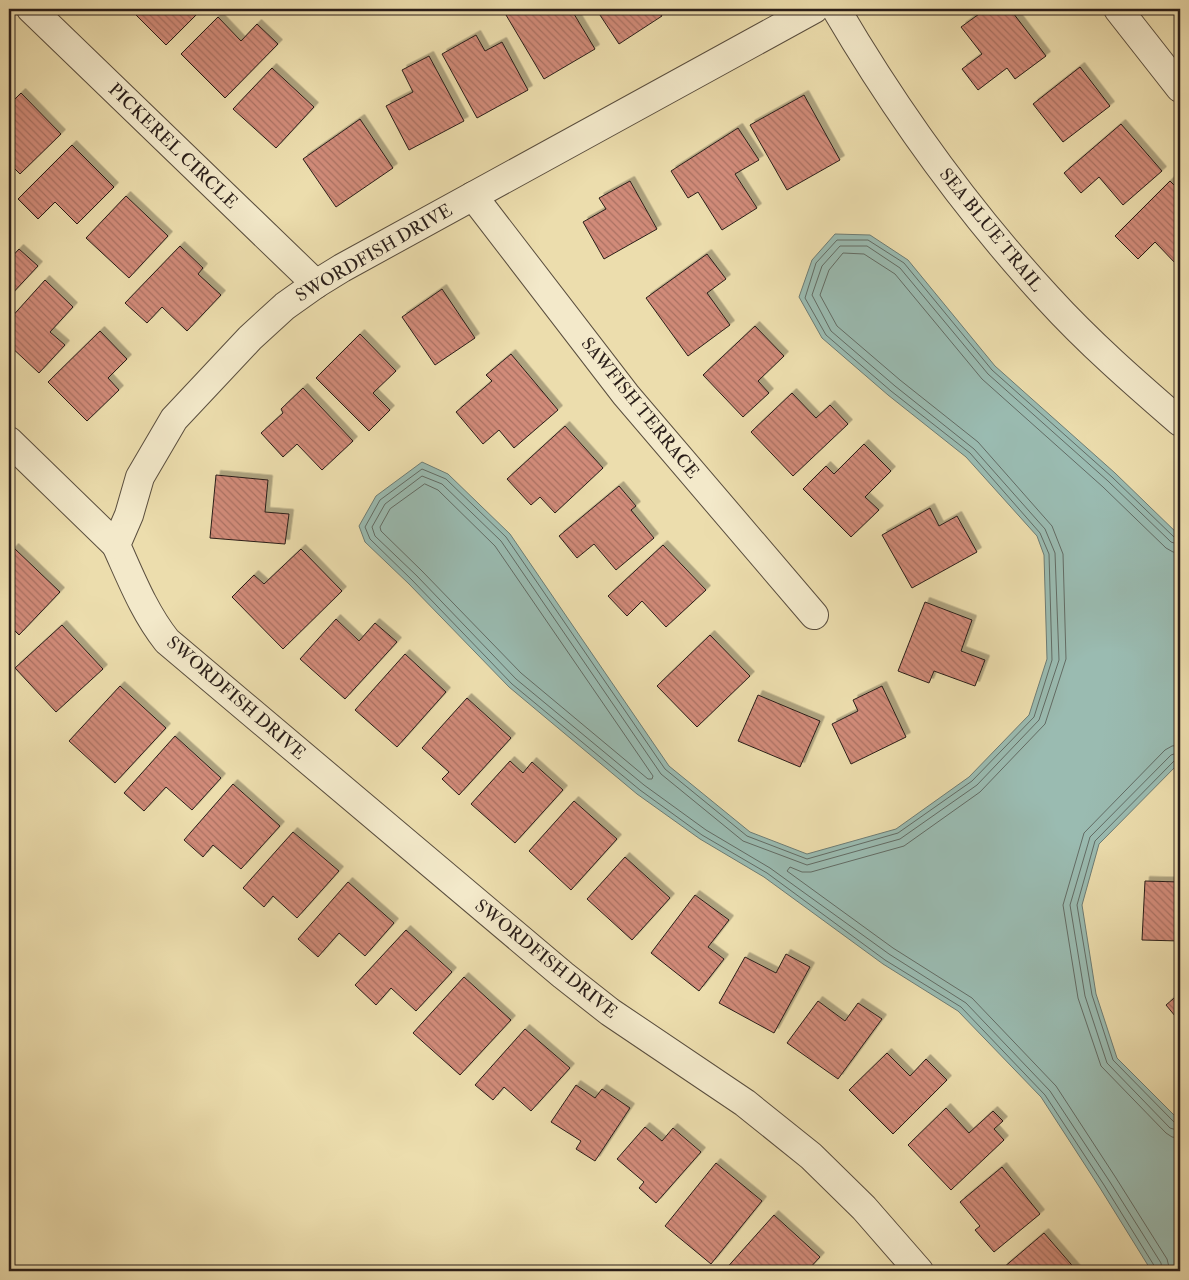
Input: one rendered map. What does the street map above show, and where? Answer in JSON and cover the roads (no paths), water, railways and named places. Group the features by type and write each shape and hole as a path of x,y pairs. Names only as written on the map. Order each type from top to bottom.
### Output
{"street":[{"name":"PICKEREL CIRCLE","path":"31,9 316,284"},
{"name":"SWORDFISH DRIVE","path":"814,9 316,284 285,306 250,338 174,420 140,477 129,514 116,545 144,609 154,626 167,641 610,1012 745,1103 810,1156 864,1208 919,1271"},
{"name":"SEA BLUE TRAIL","path":"836,9 871,68 925,148 984,226 1048,299 1118,368 1180,422"},
{"path":"1118,9 1180,88"},
{"name":"SAWFISH TERRACE","path":"473,196 626,395 814,615"},
{"path":"9,441 116,545"}],"water":[{"path":"835,234 870,235 908,260 995,366 1115,473 1180,536 1180,762 1099,844 1082,905 1096,994 1117,1058 1180,1121 1180,1271 1153,1271 1149,1267 1041,1097 958,1011 883,964 764,877 700,839 637,794 509,687 409,584 365,542 359,526 376,496 422,462 448,474 510,534 669,766 750,832 807,854 896,829 969,777 1029,715 1047,659 1044,555 1037,536 966,457 888,395 822,338 799,297 812,260"}]}
